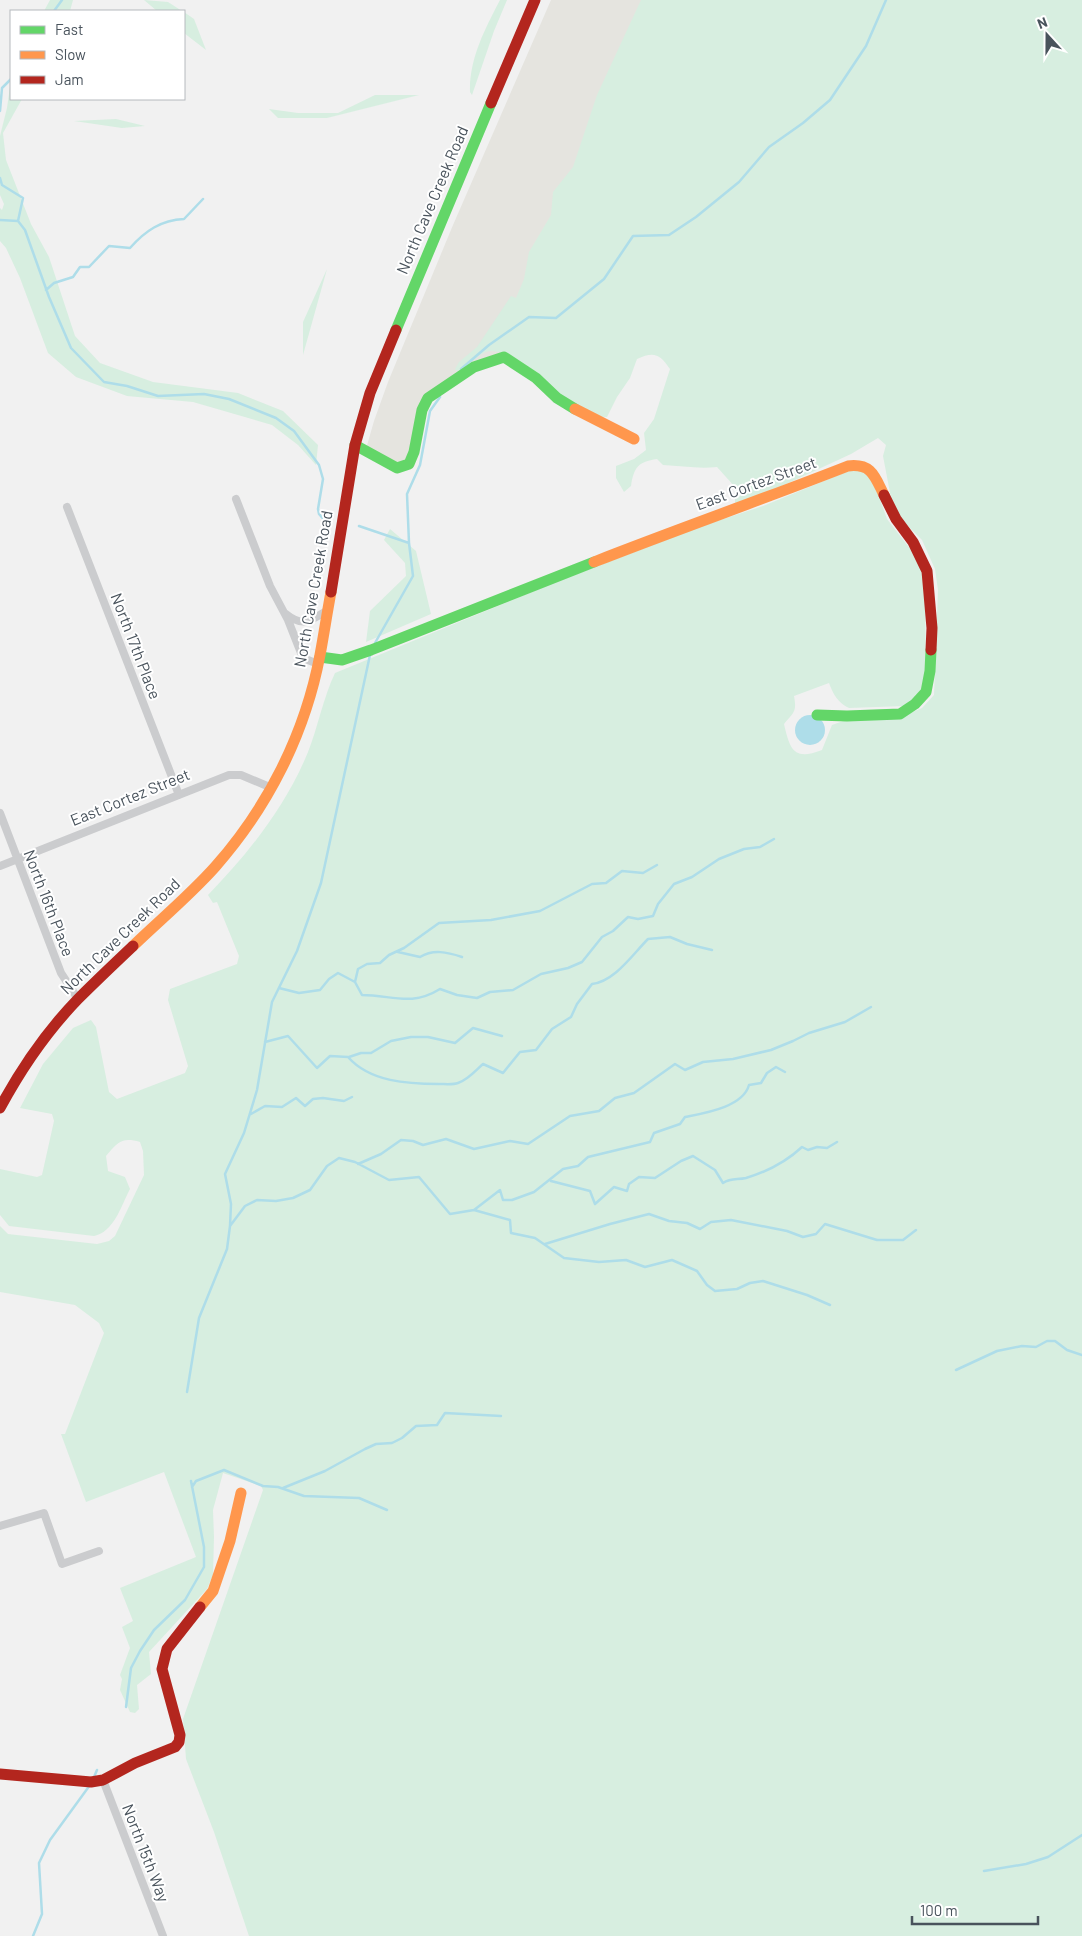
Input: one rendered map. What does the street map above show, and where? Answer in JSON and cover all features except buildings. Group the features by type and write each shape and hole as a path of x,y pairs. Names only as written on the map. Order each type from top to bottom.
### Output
{"street":[{"name":"North Cave Creek Road","path":"0,1108 32,1054 78,999 214,868 240,837 272,788 294,743 319,660 354,445 378,372 535,0"},
{"path":"354,445 398,468 408,464 414,452 422,410 428,398 474,367 504,357 536,378 557,398 606,426 634,439"},
{"name":"East Cortez Street","path":"319,660 342,660 371,650 680,528 757,502 848,466 858,464 869,468 874,474 896,519 913,542 928,571 932,628 930,671 926,692 921,699 900,714 817,715"},
{"path":"236,499 270,586 285,613 303,658 319,660"},
{"name":"North 17th Place","path":"67,507 179,795"},
{"path":"285,613 302,622 316,618 328,610"},
{"name":"East Cortez Street","path":"0,866 234,774 257,780 272,788"},
{"name":"North 16th Place","path":"0,813 61,972 78,999"},
{"path":"0,1774 91,1782 102,1780 135,1763 175,1747 179,1742 180,1735 162,1669 167,1649 213,1591 230,1541 241,1492"},
{"path":"0,1526 44,1513 62,1564 99,1551"},
{"name":"North 15th Way","path":"102,1780 163,1936"}],"shaded area":[{"path":"551,0 644,0 502,353 426,395 409,462 398,465 366,449 374,421 388,382 453,225"}],"green space":[{"path":"50,0 73,0 70,10 45,10"},
{"path":"144,0 168,2 180,10 156,10"},
{"path":"500,0 507,0 472,95 470,92 470,80 475,56"},
{"path":"641,0 1082,0 1082,1936 249,1936 214,1832 186,1759 183,1719 263,1490 261,1486 223,1473 213,1510 213,1575 207,1589 149,1652 151,1674 137,1685 139,1709 135,1713 130,1712 120,1690 122,1679 120,1675 130,1648 122,1627 133,1621 120,1588 196,1557 164,1472 86,1502 61,1434 65,1434 104,1333 99,1323 75,1305 0,1292 0,1226 8,1234 97,1244 109,1241 115,1236 144,1175 143,1151 140,1142 129,1140 121,1142 106,1156 108,1171 125,1177 130,1189 112,1224 101,1234 94,1236 9,1226 0,1215 0,1169 37,1177 42,1175 54,1121 52,1114 20,1108 43,1064 73,1028 91,1020 96,1027 109,1092 117,1099 185,1073 188,1066 168,1000 170,989 237,964 239,956 217,902 213,903 208,895 251,846 289,791 308,752 335,673 551,584 702,526 763,506 851,470 863,469 873,480 887,519 915,555 925,581 926,684 917,698 904,706 849,708 836,698 829,683 794,696 794,712 784,724 791,747 799,753 805,754 822,750 832,725 849,719 903,716 922,708 934,695 938,590 935,569 922,540 902,520 891,498 883,456 886,445 878,438 851,454 756,498 735,503 735,487 717,467 697,468 663,465 657,459 645,462 638,467 631,486 624,492 616,478 616,466 634,459 646,450 644,433 654,419 670,369 660,357 648,355 637,359 630,378 617,397 607,417 591,414 575,406 512,358 498,352 486,352 461,369 457,371 455,369 459,362 477,347 511,296 516,298 524,279 529,252 551,215 553,192 573,167 597,95"},
{"path":"185,13 194,19 206,50 185,34"},
{"path":"10,86 10,100 21,100 3,133 6,160 31,224 49,257 75,336 100,363 153,382 238,393 283,411 318,445 316,465 298,445 272,425 193,402 127,396 76,377 48,353 20,278 6,248 0,241 0,208 2,210 4,204 0,195 0,136"},
{"path":"375,95 419,95 327,118 278,118 269,109 298,113 338,113"},
{"path":"116,119 145,126 122,128 74,121"},
{"path":"327,269 303,355 303,322"},
{"path":"390,529 416,551 431,614 366,642 370,611 406,576 405,563 384,540"}],"water":[{"path":"810,715 821,719 825,730 821,741 810,745 799,741 795,730 799,719"}],"waterway":[{"path":"55,10 62,0"},
{"path":"461,369 489,345 529,317 556,318 604,279 633,236 669,235 696,217 739,182 769,147 803,123 830,100 866,46 886,0"},
{"path":"0,111 2,88 10,80"},
{"path":"0,178 2,185 23,198 18,221"},
{"path":"46,290 54,283 73,277 80,267 89,267 109,246 130,248 142,236 161,224 184,219 203,199"},
{"path":"0,220 18,221 25,230 49,297 71,348 104,382 127,386 158,396 204,394 229,399 276,418 294,431 319,465 323,479 318,509 319,514 326,522"},
{"path":"375,643 413,576 409,543 407,494 420,465 430,411 440,397"},
{"path":"359,526 409,543"},
{"path":"187,1392 199,1318 227,1249 231,1204 225,1174 244,1133 257,1090 272,1002 297,951 321,883 370,655"},
{"path":"279,988 299,993 320,990 329,979 338,973 355,982 362,995 401,999 420,998 440,989 457,995 477,998 490,992 513,990 541,974 568,968 582,962 602,937 613,931 628,917 638,919 653,916 658,904 674,884 692,877 719,859 744,849 760,847 774,839"},
{"path":"355,982 358,969 367,964 380,963 389,955 404,948 439,923 491,920 540,911 592,884 606,883 622,871 643,873 657,865"},
{"path":"265,1042 288,1036 317,1068 330,1056 348,1057 367,1072 378,1077 402,1082 456,1084 462,1082 483,1064 503,1073 520,1052 536,1050 552,1029 571,1017 577,1004 592,984 600,982 616,973 648,939 670,937 687,944 712,950"},
{"path":"398,952 420,957 425,954 440,952 462,957"},
{"path":"358,1164 381,1154 401,1140 413,1141 423,1145 446,1139 474,1149 510,1141 528,1144 570,1116 599,1111 615,1098 634,1093 675,1064 685,1070 703,1062 733,1059 771,1050 809,1033 845,1022 871,1007"},
{"path":"349,1057 361,1053 371,1053 391,1041 411,1037 428,1037 455,1043 473,1028 502,1036"},
{"path":"474,1210 500,1190 503,1200 512,1200 534,1192 563,1169 578,1166 588,1157 650,1142 654,1133 680,1124 685,1117 712,1111 731,1104 745,1093 749,1085 761,1083 767,1073 776,1067 785,1072"},
{"path":"251,1114 265,1106 282,1107 296,1098 305,1106 313,1099 323,1098 344,1101 352,1097"},
{"path":"551,1181 590,1191 595,1204 614,1187 627,1191 629,1184 639,1177 655,1178 681,1161 693,1156 715,1170 723,1183 761,1173 790,1157 802,1147 808,1150 817,1147 827,1148 837,1142"},
{"path":"230,1226 245,1206 257,1200 276,1201 293,1198 310,1190 327,1166 339,1158 355,1162 389,1180 419,1177 450,1214 474,1210 510,1220 511,1233 535,1238 564,1258 599,1262 626,1260 645,1267 672,1260 697,1271 707,1285 715,1291 737,1289 750,1283 763,1281 807,1295 830,1305"},
{"path":"545,1244 649,1214 669,1221 687,1223 700,1229 711,1222 731,1220 787,1231 803,1237 816,1234 825,1224 877,1240 903,1240 916,1230"},
{"path":"956,1370 997,1351 1022,1346 1036,1347 1047,1341 1055,1341 1067,1350 1082,1355"},
{"path":"283,1488 325,1471 376,1444 392,1443 402,1438 416,1426 437,1425 445,1413 501,1416"},
{"path":"192,1487 196,1481 224,1470 263,1486 278,1487 304,1496 359,1498 387,1510"},
{"path":"126,1707 131,1668 140,1651 154,1630 185,1600 204,1567 204,1547 191,1481"},
{"path":"94,1777 97,1770"},
{"path":"33,1936 42,1914 39,1863 50,1840 90,1785"},
{"path":"984,1871 1026,1864 1048,1857 1082,1835"}],"traffic: fast":[{"path":"396,330 491,103"},
{"path":"355,445 397,468 409,464 414,452 422,410 428,398 474,367 504,357 536,378 557,398 575,409"},
{"path":"320,657 342,660 371,650 594,562"},
{"path":"817,715 900,714 915,704 926,692 931,650"}],"traffic: slow":[{"path":"575,409 634,439"},
{"path":"594,562 848,466 868,469 875,477 884,495"},
{"path":"133,946 215,867 252,820 268,794 282,768 305,713 320,655 331,592"},
{"path":"200,1607 213,1591 230,1541 241,1493"}],"traffic: jam":[{"path":"491,103 535,0"},
{"path":"331,592 355,445 370,393 396,330"},
{"path":"884,495 896,519 913,542 927,571 932,628 931,650"},
{"path":"0,1108 45,1037 78,999 133,946"},
{"path":"0,1774 91,1782 103,1780 135,1763 175,1747 179,1742 180,1735 162,1669 167,1649 200,1607"}]}
